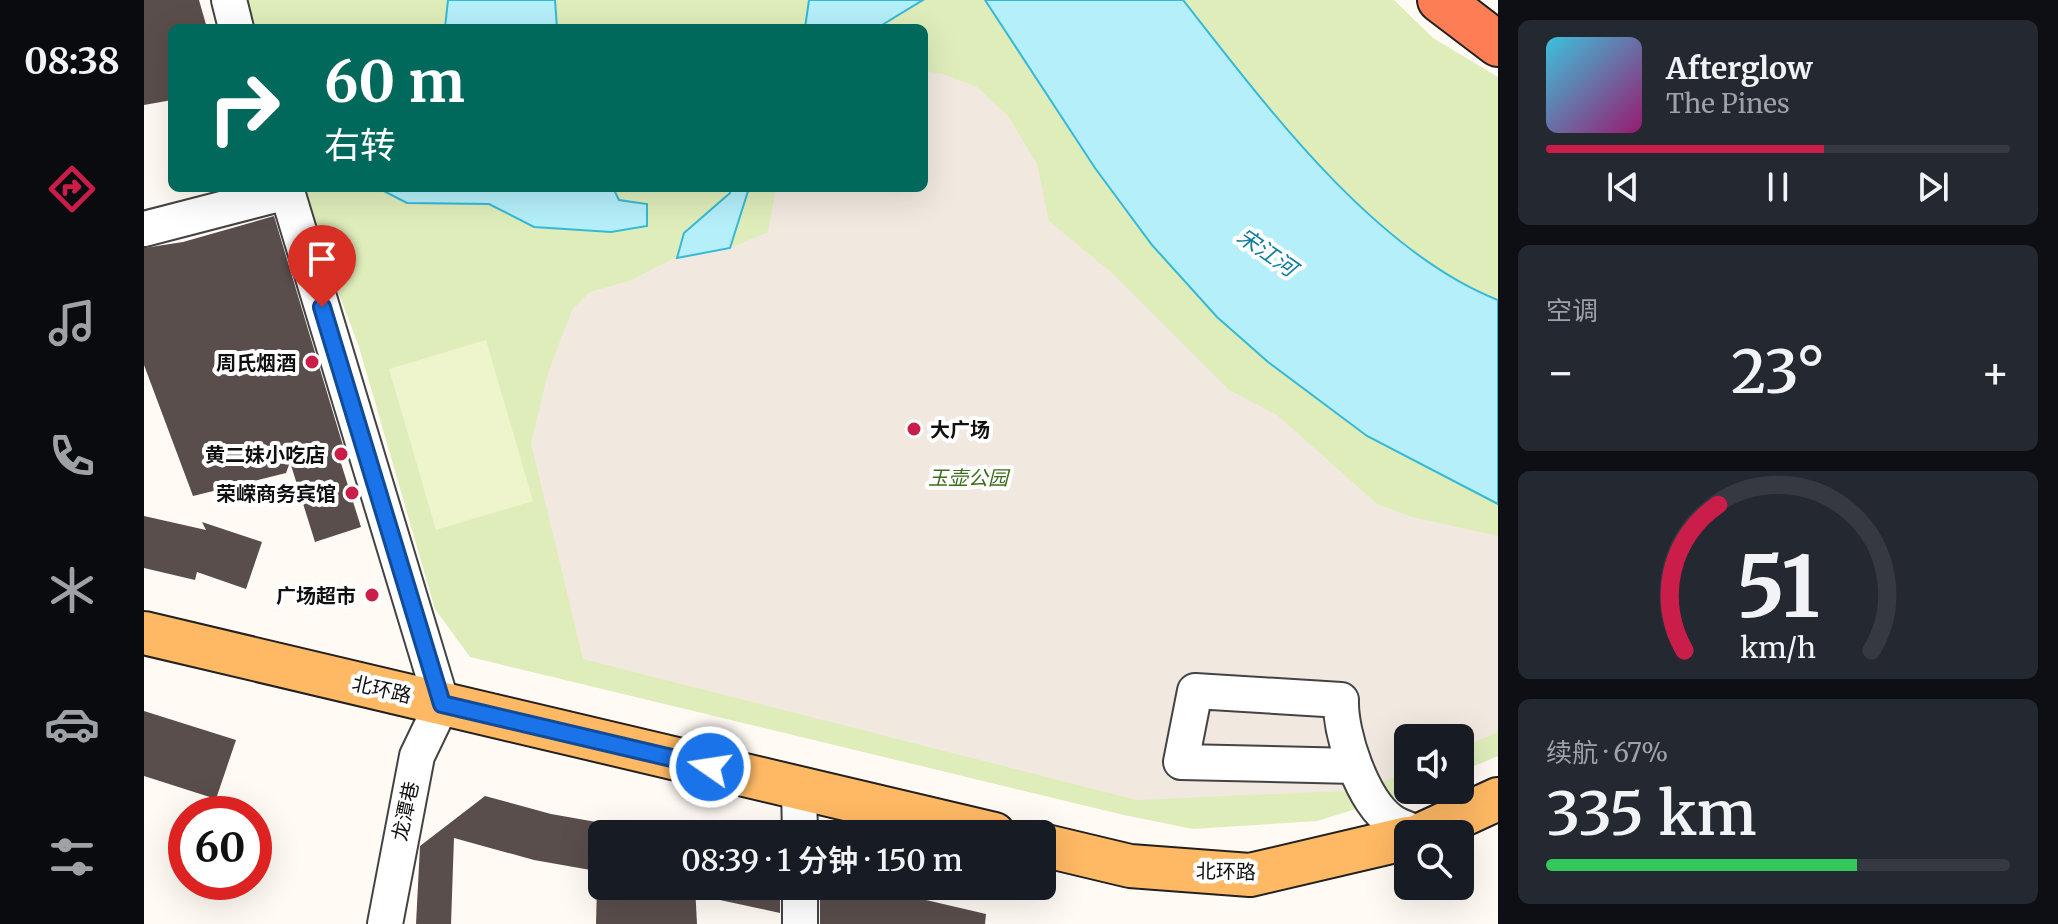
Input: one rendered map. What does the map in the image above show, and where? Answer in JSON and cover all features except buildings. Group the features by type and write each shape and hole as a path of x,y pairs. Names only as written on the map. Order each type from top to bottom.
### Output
{"highway":[{"path":"1440,0 1498,44"}],"main road":[{"name":"北环路","path":"144,633 935,820"},
{"path":"1452,820 1498,799"},
{"name":"北环路","path":"1056,848 1130,866 1250,875 1394,841"}],"street":[{"path":"229,0 235,24"},
{"path":"144,229 279,192"},
{"path":"287,192 442,704"},
{"path":"1355,766 1181,762 1195,691 1341,700 1355,766 1375,803 1394,822"},
{"name":"龙潭巷","path":"385,924 417,756 442,704"},
{"path":"799,788 800,820"},
{"path":"800,900 800,924"}],"green space":[{"name":"大广场","path":"233,0 985,0 1095,168 1268,362 1367,436 1498,504 1498,756 1474,766 1474,724 1394,724 1394,797 1317,821 1193,829 470,657 435,609 359,347 301,192 928,192 928,24 239,24"},
{"path":"1183,0 1394,0 1433,38 1498,77 1498,300 1452,277 1407,247 1365,211 1285,127"},
{"path":"486,340 533,501 436,530 389,369"}],"shaded area":[{"name":"大广场","path":"928,72 977,87 1008,116 1037,164 1049,221 1113,274 1229,390 1277,415 1377,504 1412,517 1498,536 1498,732 1474,742 1474,724 1394,724 1394,777 1364,790 1137,800 583,659 531,443 548,373 572,310 590,292 632,280 672,259 730,248 768,232 775,192 928,192"}],"water":[{"path":"448,0 555,0 557,24 445,24"},
{"path":"809,0 923,0 884,24 806,24"},
{"name":"宋江河","path":"985,0 1183,0 1285,127 1365,211 1407,247 1452,277 1498,300 1498,504 1367,436 1268,362 1217,317 1152,245 1095,168"},
{"path":"386,192 615,192 619,200 647,204 647,226 611,232 534,227 489,204 407,203"},
{"path":"748,192 730,248 677,258 684,233 730,193"}],"place":[{"name":"周氏烟酒","path":"312,362"},
{"name":"大广场","path":"914,429"},
{"name":"黄二妹小吃店","path":"341,454"},
{"name":"荣嵘商务宾馆","path":"352,493"},
{"name":"广场超市","path":"372,595"}],"route":[{"path":"322,307 442,704 710,767"}],"park label":[{"name":"玉壶公园","path":"968,477"}]}
